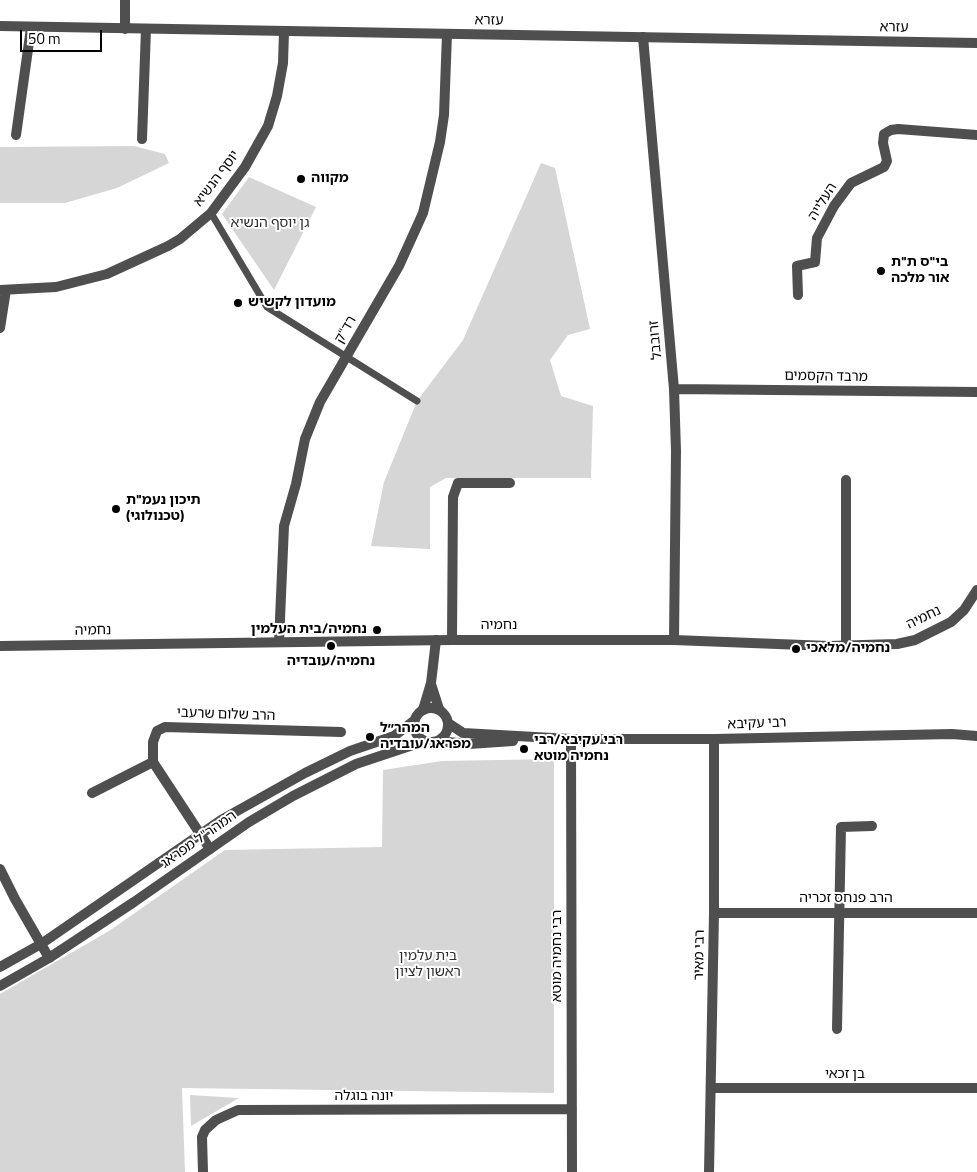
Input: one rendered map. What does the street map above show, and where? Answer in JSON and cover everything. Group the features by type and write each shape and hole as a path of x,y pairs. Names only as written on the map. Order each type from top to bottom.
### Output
{"street":[{"path":"125,0 125,29"},
{"name":"עזרא","path":"0,26 977,43"},
{"path":"16,134 31,28"},
{"path":"142,139 146,29"},
{"name":"יוסף הנשיא","path":"3,290 56,287 107,274 180,239 211,213 245,168 268,126 278,96 284,63 284,32"},
{"name":"רד\"ק","path":"279,642 284,526 296,484 305,439 320,402 399,266 423,213 440,142 444,115 447,34"},
{"name":"זרובבל","path":"644,37 674,389 676,451 674,640"},
{"name":"העלייה","path":"798,295 797,266 815,262 817,238 834,206 851,183 884,167 887,161 883,143 884,134 898,129 977,135"},
{"path":"211,213 267,307 417,401"},
{"path":"0,328 3,290"},
{"name":"מרבד הקסמים","path":"674,389 977,392"},
{"path":"846,480 846,646"},
{"path":"452,640 453,497 458,483 510,483"},
{"name":"נחמיה","path":"0,646 436,640 674,640 846,646 897,644 916,640 951,622 964,610 977,590"},
{"path":"436,640 431,683 423,710 415,720 417,734 425,741 469,744 554,738"},
{"path":"431,683 439,709 443,712 448,722 463,733 554,738"},
{"path":"423,710 430,708 439,709"},
{"name":"המהר\"ל מפראג","path":"0,967 41,944 221,820 274,789 350,752 394,736 415,720"},
{"path":"437,741 446,734 448,722"},
{"name":"הרב שלום שרעבי","path":"153,762 153,742 157,731 165,727 341,732"},
{"name":"רבי עקיבא","path":"962,734 977,730"},
{"name":"רבי עקיבא","path":"554,738 714,739 962,734 977,736"},
{"name":"רבי נחמיה מוטא","path":"571,739 572,1172"},
{"name":"רבי מאיר","path":"709,1172 712,1088 714,739"},
{"name":"המהר\"ל מפראג","path":"0,986 49,958 249,822 293,796 372,758 425,741"},
{"path":"92,793 153,762 210,849"},
{"path":"837,1029 840,827 872,826"},
{"path":"0,869 15,900 49,958"},
{"name":"הרב פנחס זכריה","path":"714,913 977,913"},
{"name":"בן זכאי","path":"712,1088 977,1088"},
{"name":"יונה בוגלה","path":"203,1172 202,1137 205,1130 216,1120 238,1110 572,1109"}],"green space":[{"path":"134,146 165,154 169,163 117,188 65,203 0,203 0,147"},
{"path":"541,163 555,168 590,329 568,335 550,360 561,396 593,406 591,478 446,478 430,487 430,549 371,546 384,482 417,401 463,340"},
{"name":"גן יוסף הנשיא","path":"249,177 316,207 274,290 222,214"},
{"name":"בית עלמין ראשון לציון","path":"554,759 554,1093 182,1088 185,1172 0,1172 0,994 109,931 225,850 382,847 383,770 442,761"},
{"path":"190,1095 239,1098 191,1126"}],"place":[{"name":"מקווה","path":"301,179"},
{"name":"בי\"ס ת\"ת אור מלכה","path":"881,271"},
{"name":"מועדון לקשיש","path":"238,303"},
{"name":"תיכון נעמ\"ת (טכנולוגי)","path":"116,509"},
{"name":"נחמיה/בית העלמין","path":"377,630"},
{"name":"נחמיה/עובדיה","path":"331,646"},
{"name":"נחמיה/מלאכי","path":"796,649"},
{"name":"המהר״ל מפראג/עובדיה","path":"370,737"},
{"name":"רבי עקיבא/רבי נחמיה מוטא","path":"524,749"}]}
